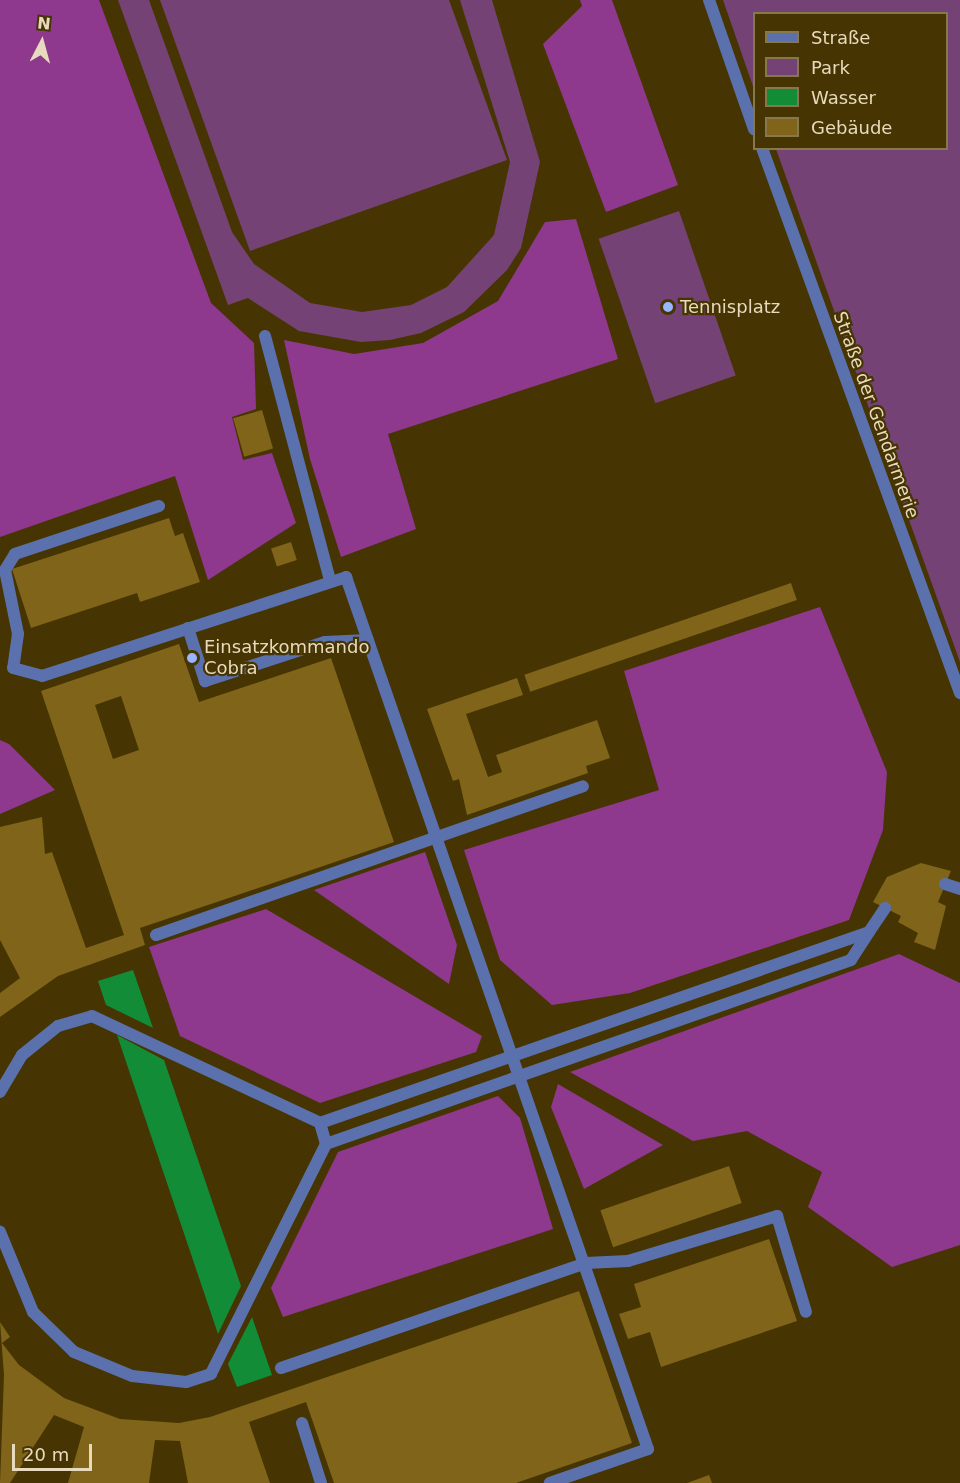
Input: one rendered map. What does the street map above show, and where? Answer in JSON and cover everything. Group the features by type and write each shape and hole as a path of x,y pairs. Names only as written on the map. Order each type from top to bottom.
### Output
{"street":[{"path":"709,0 753,126"},
{"name":"Straße der Gendarmerie","path":"763,150 960,693"},
{"path":"265,336 330,580"},
{"path":"159,506 15,554 5,570 18,634 13,668 42,676 330,580 346,577 511,1055 586,1263 648,1449 550,1483"},
{"path":"188,628 205,681 325,642 368,640"},
{"path":"156,935 583,786"},
{"path":"945,884 960,889"},
{"path":"326,1144 851,960 885,908"},
{"path":"0,1092 22,1055 58,1026 92,1016 320,1123 869,932"},
{"path":"0,1232 33,1312 74,1352 132,1376 186,1382 211,1374 326,1144 320,1123"},
{"path":"281,1368 586,1263 628,1261 777,1216 806,1312"},
{"path":"302,1423 321,1483"}],"green space":[{"path":"118,0 149,0 232,232 254,264 310,303 362,312 411,305 447,287 494,235 510,162 460,0 492,0 540,162 521,248 507,270 464,312 421,333 390,340 361,342 299,331 248,298 228,305"},
{"path":"160,0 449,0 507,160 250,251"},
{"path":"723,0 960,0 960,662 776,150 948,150 948,12 753,12 753,86"},
{"name":"Tennisplatz","path":"679,211 736,376 655,403 599,239"}],"shaded area":[{"path":"0,0 99,0 211,303 254,343 256,409 232,417 243,460 272,453 296,523 208,580 175,476 0,537"},
{"path":"580,0 612,0 678,185 606,212 543,44 582,6"},
{"path":"576,219 618,359 388,434 416,529 341,557 310,459 284,340 354,354 423,343 498,301 545,222"},
{"path":"820,607 887,772 883,830 849,920 630,993 552,1005 500,960 464,850 659,790 624,671"},
{"path":"0,740 9,744 55,790 0,814"},
{"path":"425,852 457,945 449,984 314,890"},
{"path":"266,909 482,1036 476,1052 320,1103 180,1036 149,947"},
{"path":"899,954 960,983 960,1245 892,1267 808,1207 822,1172 747,1131 693,1141 570,1072"},
{"path":"558,1084 663,1145 584,1189 551,1107"},
{"path":"498,1096 520,1118 553,1229 283,1317 271,1288 338,1152"}],"water":[{"path":"133,970 153,1028 106,1005 98,981"},
{"path":"117,1035 164,1060 241,1286 218,1334"},
{"path":"252,1317 272,1375 237,1387 228,1364"}],"building":[{"path":"262,410 273,448 244,457 233,418"},
{"path":"169,518 175,536 183,533 200,582 140,602 137,593 31,628 12,569"},
{"path":"291,542 297,560 277,567 271,548"},
{"path":"791,583 797,600 530,692 524,675"},
{"path":"179,644 199,702 331,658 394,842 140,928 145,945 58,976 0,1017 0,993 20,978 0,940 0,827 42,817 45,854 52,852 86,948 124,935 41,691","holes":["121,696 139,750 113,759 95,705"]},
{"path":"517,678 523,695 466,714 488,777 502,772 496,755 597,720 610,758 586,766 588,773 467,815 459,779 453,781 427,709"},
{"path":"921,863 951,871 938,902 946,906 935,950 914,942 918,933 898,922 901,916 873,902 887,877"},
{"path":"729,1166 742,1203 613,1247 600,1210"},
{"path":"769,1239 797,1321 661,1367 650,1332 628,1339 619,1314 641,1307 634,1284"},
{"path":"579,1291 632,1443 516,1483 334,1483 306,1402 249,1422 270,1483 188,1483 180,1441 155,1440 149,1483 68,1483 84,1427 54,1415 10,1483 0,1483 4,1375 0,1322 10,1337 2,1343 19,1365 64,1398 120,1419 179,1423 210,1417"},
{"path":"709,1475 712,1483 687,1483"}],"place":[{"name":"Tennisplatz","path":"668,307"},
{"name":"Einsatzkommando Cobra","path":"192,658"}]}
